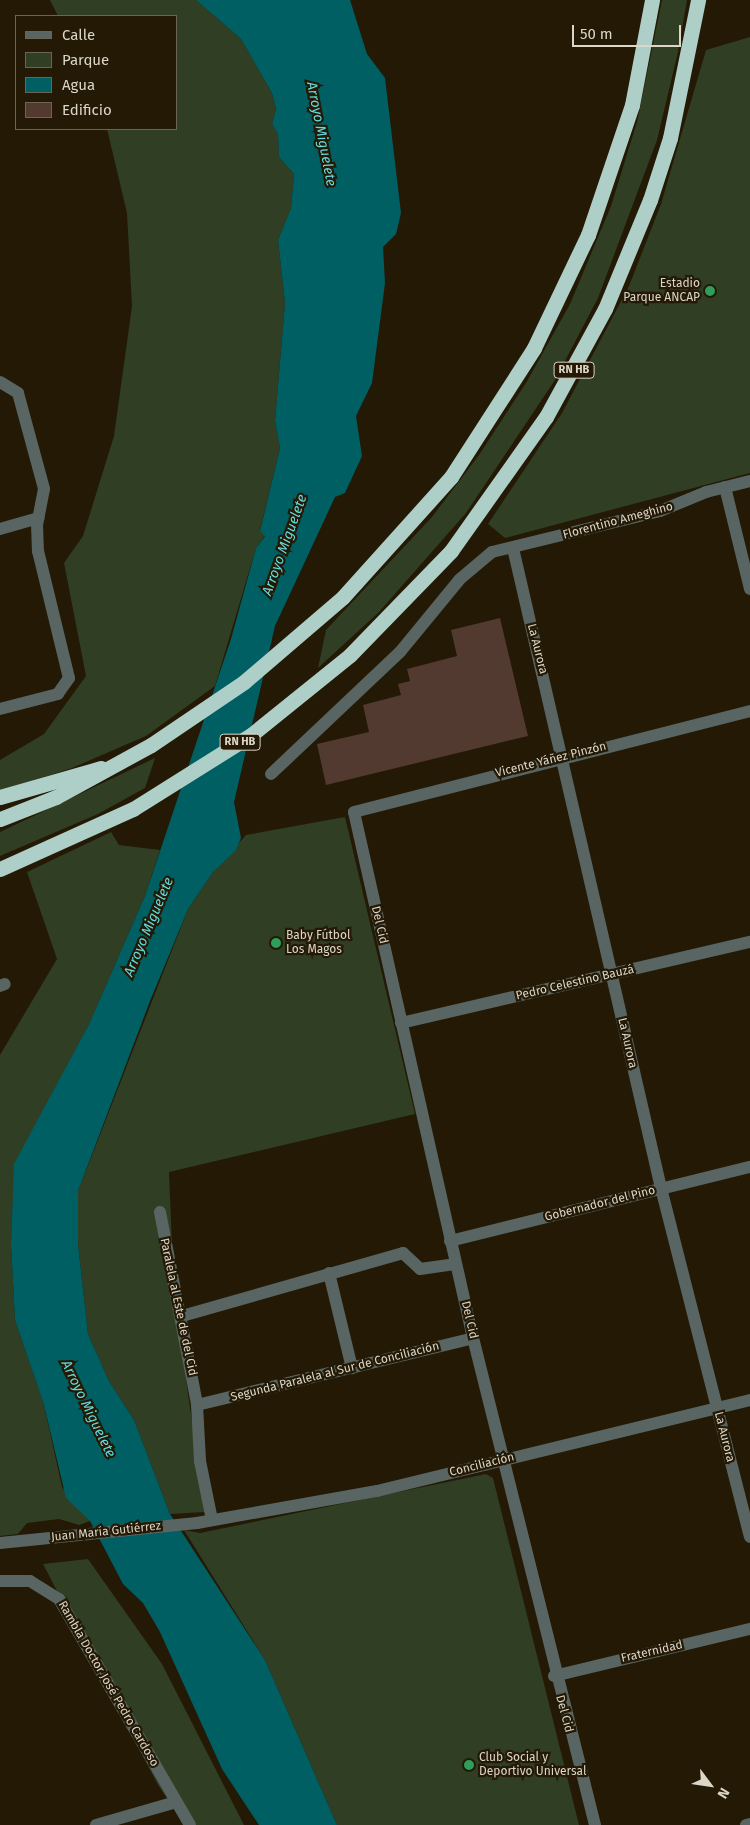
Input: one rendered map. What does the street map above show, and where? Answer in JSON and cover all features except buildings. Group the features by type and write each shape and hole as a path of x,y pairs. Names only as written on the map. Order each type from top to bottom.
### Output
{"highway":[{"path":"0,819 114,765 167,736 244,682 342,597 451,477 538,339 612,174 632,105 652,0"},
{"name":"RN HB","path":"0,869 145,802 251,735 329,675 416,591 473,523 516,464 579,362 650,200 682,89 698,0"},
{"path":"0,797 114,765"}],"street":[{"path":"0,382 18,393 44,490 38,518 38,551 69,678 58,694 0,709"},
{"name":"Florentino Ameghino","path":"271,774 400,652 460,580 492,552 660,511 725,487 750,481"},
{"path":"725,487 750,588"},
{"path":"0,529 38,518"},
{"name":"La Aurora","path":"513,548 563,756 611,975 661,1188 750,1537"},
{"name":"Vicente Yáñez Pinzón","path":"354,812 563,756 750,711"},
{"name":"Del Cid","path":"354,812 455,1264 504,1460 554,1676 595,1825"},
{"name":"Pedro Celestino Bauzá","path":"401,1023 750,942"},
{"name":"Gobernador del Pino","path":"450,1241 750,1167"},
{"name":"Paralela al Este de del Cid","path":"160,1212 165,1254 182,1316 197,1405 200,1461 212,1520"},
{"path":"182,1316 403,1253 420,1269 455,1264"},
{"path":"329,1273 352,1368"},
{"name":"Segunda Paralela al Sur de Conciliación","path":"197,1405 473,1338"},
{"name":"Conciliación","path":"212,1520 378,1491 750,1400"},
{"name":"Juan María Gutiérrez","path":"0,1543 212,1520"},
{"name":"Rambla Doctor José Pedro Cardoso","path":"0,1580 30,1581 59,1599 190,1825"},
{"name":"Fraternidad","path":"554,1676 750,1629"},
{"path":"96,1825 176,1802"},
{"path":"746,1825 750,1824"}],"green space":[{"path":"50,0 196,0 241,39 272,93 276,109 272,124 278,134 279,157 294,174 291,208 278,240 285,303 275,421 280,448 260,530 265,535 256,548 215,686 146,736 72,768 0,791 0,760 44,734 86,676 64,563 83,536 114,436 132,306 127,213 107,130 178,130 178,15 58,15"},
{"path":"662,0 687,0 678,52 657,140 598,298 555,380 466,513 379,612 318,668 326,630 432,517 479,455 526,383 570,304 611,206 637,122"},
{"path":"750,37 750,473 505,538 488,524 562,413 629,286 661,204 706,50"},
{"path":"155,758 145,788 98,814 0,856 0,832"},
{"path":"345,817 415,1114 169,1172 174,1296 205,1512 170,1514 134,1420 109,1381 88,1334 78,1244 78,1191 188,909 213,872 246,835"},
{"path":"111,832 119,845 160,850 145,896 89,1024 15,1164 11,1245 15,1320 44,1405 62,1487 90,1521 79,1525 59,1519 27,1523 18,1534 0,1536 0,1055 57,959 27,872"},
{"path":"486,1474 493,1478 579,1825 337,1825 265,1660 184,1530 200,1533"},
{"path":"88,1559 162,1664 244,1825 185,1825 158,1785 43,1564"}],"water":[{"name":"Arroyo Miguelete","path":"196,0 350,0 367,54 385,78 401,213 396,234 383,247 385,283 372,383 356,416 362,456 345,493 335,497 275,626 234,802 241,838 236,850 213,872 188,909 150,1001 78,1191 78,1244 88,1334 109,1381 134,1420 170,1514 265,1660 337,1825 259,1825 222,1769 160,1632 143,1603 123,1584 90,1521 66,1498 44,1405 15,1320 11,1245 14,1164 89,1024 145,896 231,639 256,548 265,536 260,531 280,448 275,421 285,303 278,240 291,208 294,174 279,157 278,134 272,124 276,109 272,93 241,39"}],"place":[{"name":"Estadio Parque ANCAP","path":"710,291"},
{"name":"Baby Fútbol Los Magos","path":"276,943"},
{"name":"Club Social y Deportivo Universal","path":"469,1765"}]}
